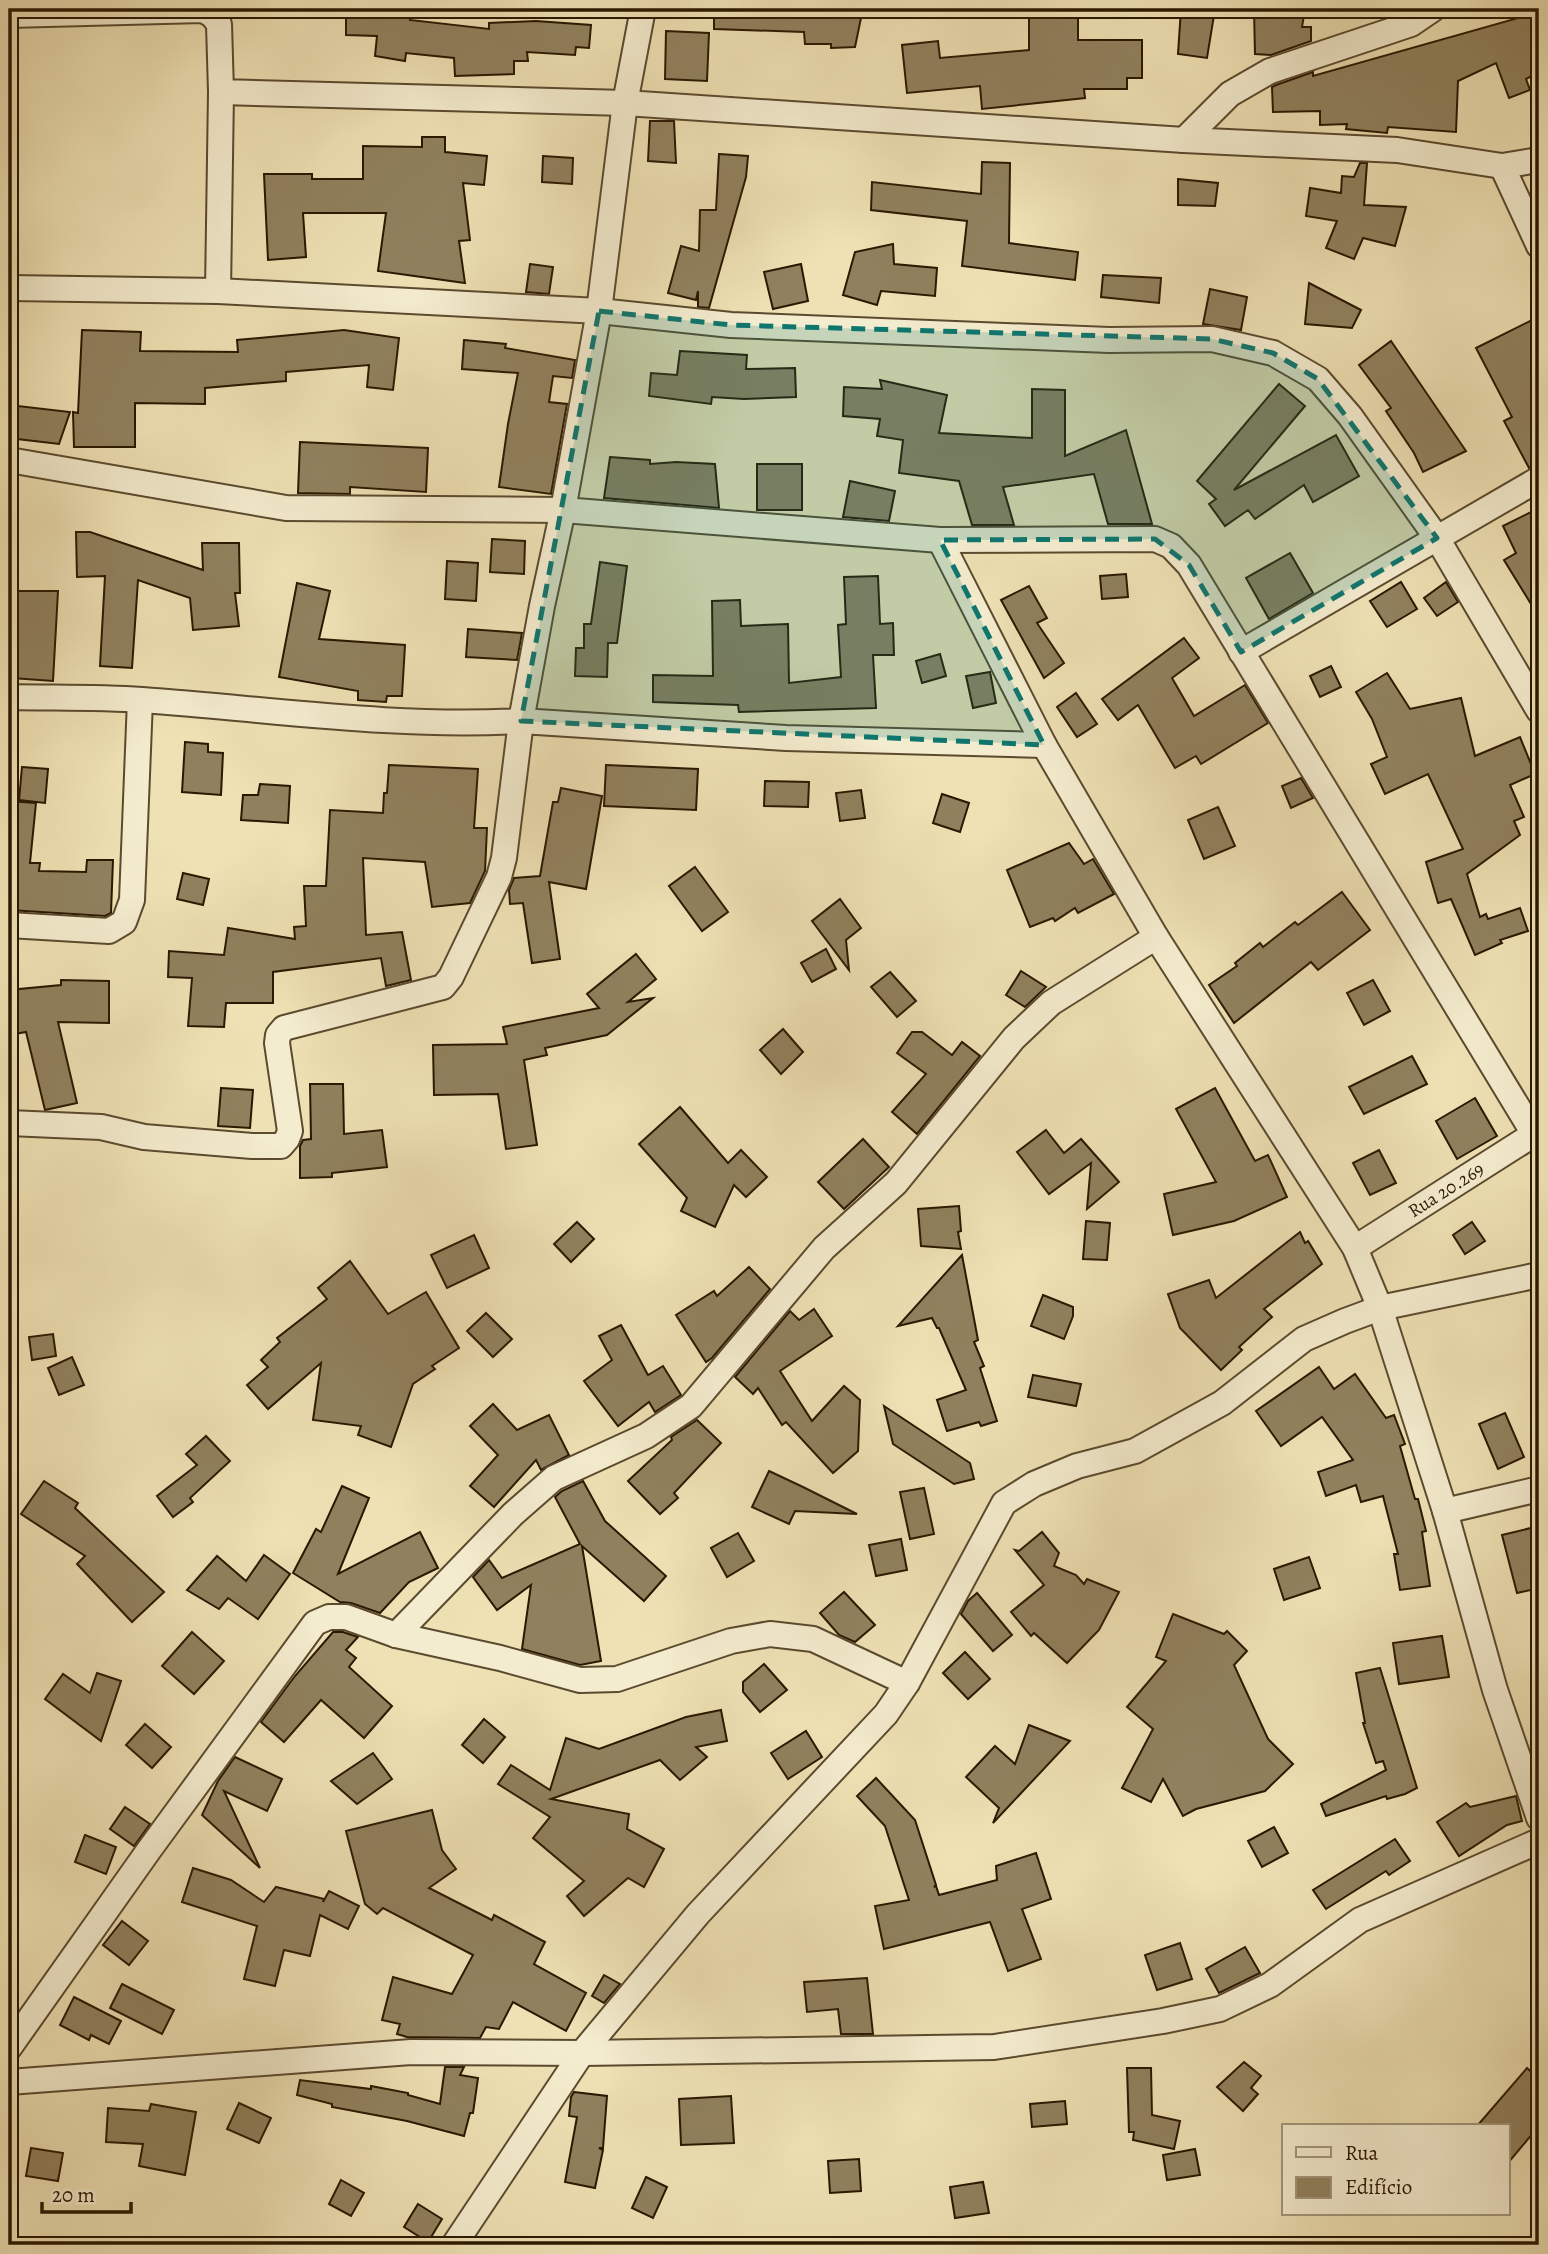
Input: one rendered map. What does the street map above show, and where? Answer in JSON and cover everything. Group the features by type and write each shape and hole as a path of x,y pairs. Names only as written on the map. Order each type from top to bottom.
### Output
{"street":[{"path":"9,1123 101,1127 144,1138 281,1146 289,1131 277,1043 278,1035 285,1028 443,987 452,977 499,877 504,858 521,721 599,311 625,103 643,9"},
{"path":"1184,140 1230,94 1270,71 1411,24 1433,9"},
{"path":"9,15 204,10 219,24 221,92 218,291"},
{"path":"221,92 625,103 1184,140 1397,150 1502,166 1539,160"},
{"path":"1502,166 1539,246"},
{"path":"9,289 218,291 599,311 732,325 1109,340 1212,339 1273,353 1318,379 1350,415 1437,538 1539,712"},
{"path":"9,460 286,508 563,510 940,540 1155,539 1171,546 1189,565 1537,1132"},
{"path":"1241,652 1539,479"},
{"path":"940,540 1044,745 1156,937 1355,1248 1380,1308 1445,1511 1495,1690 1539,1818"},
{"path":"9,697 140,700 372,721 461,724 521,721 786,737 1044,745"},
{"path":"9,925 109,931 124,922 132,900 140,700"},
{"path":"396,1635 513,1514 554,1478 646,1436 691,1406 824,1248 896,1183 1014,1038 1051,1003 1156,937"},
{"name":"Rua 20.269","path":"1355,1248 1537,1132"},
{"path":"454,2245 582,2053 698,1914 886,1714 907,1683 1004,1503 1034,1484 1077,1466 1135,1451 1222,1403 1304,1339 1380,1308 1539,1275"},
{"path":"1445,1511 1539,1489"},
{"path":"9,2048 315,1623 330,1617 346,1618 396,1635 580,1680 617,1679 731,1641 770,1634 802,1637 813,1639 907,1683"},
{"path":"9,2082 411,2052 582,2053 994,2047 1163,2021 1220,2009 1270,1985 1360,1920 1539,1840"}],"highlighted area":[{"path":"599,311 731,325 1212,339 1273,353 1318,379 1437,538 1241,652 1189,565 1155,539 940,540 1044,745 521,721"}],"building":[{"path":"346,9 411,14 410,20 489,29 489,23 536,21 591,25 589,48 576,47 575,55 527,52 528,61 514,61 514,74 455,76 454,58 406,53 405,61 375,56 377,36 346,35"},
{"path":"714,9 843,9 842,18 861,18 855,47 831,48 831,44 805,44 804,32 714,29"},
{"path":"1181,9 1215,9 1207,58 1178,54"},
{"path":"1254,9 1305,9 1302,27 1311,27 1311,41 1271,55 1255,54"},
{"path":"1539,12 1539,72 1526,79 1530,90 1509,98 1496,63 1458,81 1456,132 1388,127 1387,133 1346,129 1347,124 1320,125 1320,111 1273,112 1272,87 1276,85 1313,72 1313,76"},
{"path":"1029,16 1078,17 1078,40 1142,40 1142,78 1127,78 1127,89 1084,89 1085,98 982,109 980,86 907,93 902,45 938,41 940,58 1029,50"},
{"path":"666,31 709,33 707,81 665,79"},
{"path":"650,121 674,121 676,163 648,161"},
{"path":"422,137 445,137 445,152 487,156 484,185 463,183 470,240 459,241 465,283 378,271 386,213 303,213 306,257 268,260 264,174 312,174 312,179 363,179 363,146 422,147"},
{"path":"719,154 748,156 746,177 709,308 698,307 698,291 696,300 668,293 681,246 699,251 700,210 716,210"},
{"path":"543,156 573,158 572,184 542,182"},
{"path":"982,162 1010,163 1009,243 1078,252 1075,280 962,266 967,221 871,210 872,182 981,194"},
{"path":"1360,163 1367,163 1364,205 1406,207 1395,246 1363,238 1354,259 1326,248 1337,221 1306,216 1310,188 1341,193 1342,176 1354,177"},
{"path":"1178,179 1218,183 1215,206 1178,205"},
{"path":"893,244 894,264 937,268 935,296 881,291 877,305 843,295 855,252"},
{"path":"530,264 553,267 549,294 526,292"},
{"path":"801,264 808,301 773,309 764,272"},
{"path":"1103,275 1161,278 1159,303 1101,297"},
{"path":"1309,283 1361,310 1352,328 1305,324"},
{"path":"1210,289 1247,297 1241,330 1203,324"},
{"path":"1532,320 1539,334 1539,464 1529,468 1504,421 1512,417 1476,348"},
{"path":"82,330 141,332 140,351 238,352 237,340 344,330 399,338 393,390 367,387 369,365 286,372 286,381 205,388 205,404 135,403 135,447 74,447 73,412 78,413"},
{"path":"464,340 506,344 505,348 575,360 572,378 553,376 549,402 567,404 551,494 499,487 518,373 462,369"},
{"path":"1391,341 1466,451 1423,472 1414,453 1386,411 1391,408 1359,365"},
{"path":"680,351 747,355 746,369 795,368 796,397 712,397 711,404 649,396 651,373 677,375"},
{"path":"880,380 947,395 939,433 1032,438 1032,389 1065,390 1065,456 1126,430 1152,524 1108,524 1094,474 1003,487 1014,525 972,525 959,481 899,473 903,440 877,436 880,419 843,416 844,387 882,389"},
{"path":"1279,384 1305,406 1234,490 1336,435 1359,476 1313,502 1304,485 1255,519 1248,510 1225,526 1209,504 1216,499 1197,481"},
{"path":"9,405 70,412 59,444 9,438"},
{"path":"300,442 428,448 426,492 350,487 350,494 298,493"},
{"path":"610,457 650,460 650,464 715,464 719,508 604,498"},
{"path":"757,464 802,464 802,510 757,510"},
{"path":"850,481 895,491 889,521 843,517"},
{"path":"1539,508 1539,617 1504,560 1516,553 1503,526"},
{"path":"76,532 90,532 203,570 202,543 239,543 240,593 235,593 239,626 193,630 190,598 138,580 132,668 100,666 105,576 77,577"},
{"path":"492,539 525,541 524,574 490,572"},
{"path":"1290,553 1313,593 1269,619 1246,578"},
{"path":"447,561 478,563 476,601 445,599"},
{"path":"600,562 627,566 617,643 608,643 607,677 575,676 576,648 584,648 584,624 591,624"},
{"path":"1126,574 1128,597 1102,599 1100,576"},
{"path":"878,576 880,624 893,623 894,655 873,655 876,708 739,712 738,705 653,702 653,675 713,676 712,601 740,600 741,626 788,624 789,683 841,677 838,625 846,624 844,577"},
{"path":"1401,582 1417,609 1387,627 1370,601"},
{"path":"1446,582 1458,602 1437,616 1424,598"},
{"path":"297,583 330,591 319,639 405,645 402,696 387,696 386,702 358,700 358,691 279,677"},
{"path":"1029,586 1047,618 1037,623 1064,663 1044,678 1001,600"},
{"path":"18,591 58,591 53,681 12,678"},
{"path":"468,629 522,633 517,660 466,657"},
{"path":"1184,638 1199,658 1172,678 1194,716 1245,685 1268,723 1201,764 1196,756 1175,768 1138,705 1118,720 1102,699"},
{"path":"940,654 946,676 922,683 916,661"},
{"path":"1331,666 1341,687 1320,697 1310,676"},
{"path":"990,672 996,703 973,708 966,676"},
{"path":"1387,673 1410,709 1461,698 1475,756 1520,737 1535,774 1510,785 1524,817 1514,821 1520,835 1467,874 1480,917 1486,914 1488,919 1520,908 1528,931 1500,940 1502,943 1475,955 1451,899 1438,903 1426,862 1463,849 1428,774 1385,794 1371,764 1387,757 1372,719 1356,692"},
{"path":"1076,693 1097,724 1077,737 1057,707"},
{"path":"185,742 208,744 208,752 223,753 221,795 182,792"},
{"path":"389,765 478,769 474,828 487,828 485,871 470,903 432,907 425,862 363,858 366,935 402,932 411,980 386,986 381,958 273,972 273,1003 226,1003 224,1027 188,1026 192,978 168,977 169,951 224,955 228,928 295,939 294,927 306,926 304,886 326,886 330,810 383,813"},
{"path":"606,765 698,769 696,810 604,806"},
{"path":"22,767 48,769 45,803 19,800"},
{"path":"1301,778 1313,798 1291,808 1282,786"},
{"path":"765,781 809,782 808,807 764,806"},
{"path":"260,784 290,786 288,823 241,820 243,795 258,795"},
{"path":"561,788 602,796 586,889 549,882 560,959 532,963 523,903 510,904 509,890 514,878 540,876 553,802 558,802"},
{"path":"861,790 865,818 840,821 836,793"},
{"path":"942,794 969,803 960,832 933,823"},
{"path":"9,801 36,803 30,863 40,863 39,871 86,872 87,860 113,860 111,913 105,916 9,910"},
{"path":"1218,807 1235,846 1204,859 1188,820"},
{"path":"1069,843 1084,864 1093,859 1114,894 1078,913 1075,908 1055,921 1053,918 1030,927 1007,870"},
{"path":"695,867 728,912 702,931 669,886"},
{"path":"183,873 209,879 203,905 177,899"},
{"path":"1342,892 1370,930 1318,970 1311,962 1234,1023 1209,985 1237,966 1235,963 1260,943 1263,947 1295,922 1298,925"},
{"path":"840,899 861,928 846,940 849,970 812,921"},
{"path":"826,949 836,969 812,982 801,963"},
{"path":"636,954 656,979 628,1002 653,998 607,1035 545,1048 547,1055 524,1060 537,1145 506,1149 498,1094 434,1095 433,1045 507,1044 503,1027 599,1008 587,994"},
{"path":"1021,971 1046,987 1025,1007 1006,995"},
{"path":"890,972 916,1001 897,1017 871,987"},
{"path":"61,980 109,981 109,1023 58,1022 77,1103 45,1110 26,1032 9,1035 9,990 61,985"},
{"path":"1373,980 1390,1011 1364,1025 1347,993"},
{"path":"783,1029 803,1052 781,1074 760,1050"},
{"path":"912,1032 922,1032 952,1055 962,1042 980,1056 917,1134 892,1112 926,1074 897,1053"},
{"path":"1412,1056 1427,1084 1364,1114 1349,1087"},
{"path":"310,1084 343,1084 344,1134 382,1130 387,1167 332,1173 332,1177 300,1178 300,1146 303,1140 311,1139"},
{"path":"221,1088 253,1090 250,1128 218,1126"},
{"path":"1215,1088 1255,1161 1268,1155 1287,1197 1234,1221 1173,1235 1164,1194 1216,1182 1176,1109"},
{"path":"1475,1098 1497,1136 1457,1159 1436,1121"},
{"path":"680,1107 728,1163 741,1150 767,1177 746,1197 734,1185 715,1227 681,1211 687,1198 639,1144"},
{"path":"1046,1130 1064,1153 1081,1139 1119,1182 1087,1209 1091,1163 1049,1194 1017,1152"},
{"path":"863,1139 889,1167 844,1209 818,1182"},
{"path":"1379,1150 1396,1183 1370,1195 1353,1163"},
{"path":"959,1206 961,1231 958,1232 961,1249 921,1246 918,1209"},
{"path":"1086,1221 1110,1223 1107,1260 1083,1259"},
{"path":"577,1222 594,1239 571,1262 554,1244"},
{"path":"1472,1222 1485,1241 1465,1254 1453,1235"},
{"path":"1300,1232 1305,1243 1308,1241 1322,1264 1264,1309 1272,1317 1239,1347 1242,1350 1221,1370 1180,1328 1168,1294 1209,1280 1216,1298"},
{"path":"474,1235 489,1268 447,1288 431,1255"},
{"path":"962,1255 978,1340 974,1342 984,1366 980,1368 997,1421 981,1426 979,1422 947,1431 937,1400 966,1390 939,1328 932,1318 898,1326"},
{"path":"350,1261 388,1314 426,1292 459,1348 432,1366 435,1369 413,1384 391,1447 358,1435 361,1426 313,1420 321,1363 268,1409 247,1385 268,1367 261,1360 280,1342 277,1338 327,1299 318,1288"},
{"path":"749,1267 770,1289 706,1362 676,1315 714,1291 717,1296"},
{"path":"1043,1295 1073,1307 1073,1316 1064,1339 1031,1326"},
{"path":"814,1309 832,1336 780,1371 812,1421 844,1386 860,1400 858,1451 833,1473 786,1422 782,1425 758,1388 753,1394 735,1377 790,1311 799,1320"},
{"path":"486,1313 512,1339 493,1357 467,1331"},
{"path":"621,1325 648,1375 663,1366 681,1395 655,1412 649,1402 618,1426 584,1381 612,1360 599,1336"},
{"path":"53,1334 56,1356 32,1360 29,1337"},
{"path":"72,1357 84,1385 59,1395 48,1368"},
{"path":"1319,1367 1334,1389 1355,1374 1386,1418 1394,1415 1405,1444 1400,1446 1426,1531 1422,1532 1430,1586 1400,1590 1394,1554 1398,1554 1383,1496 1361,1502 1356,1485 1326,1496 1318,1472 1353,1460 1322,1417 1281,1446 1256,1411"},
{"path":"1033,1375 1081,1384 1076,1406 1028,1397"},
{"path":"493,1404 517,1430 549,1415 569,1455 541,1470 536,1460 494,1507 470,1486 498,1455 470,1426"},
{"path":"884,1406 970,1463 974,1479 954,1484 893,1444"},
{"path":"1505,1413 1524,1457 1498,1469 1479,1424"},
{"path":"697,1420 721,1443 674,1493 678,1498 660,1514 628,1481 672,1440 671,1437"},
{"path":"206,1436 230,1461 190,1498 193,1502 173,1517 157,1496 197,1465 186,1454"},
{"path":"769,1471 857,1514 795,1511 789,1524 752,1507"},
{"path":"44,1481 78,1503 75,1508 164,1592 132,1622 77,1564 85,1556 21,1514"},
{"path":"583,1481 605,1521 666,1576 644,1601 582,1546 601,1661 580,1665 522,1649 531,1585 497,1610 473,1577 489,1560 502,1578 580,1544 555,1497"},
{"path":"342,1486 369,1498 338,1574 420,1532 438,1568 409,1582 380,1613 340,1602 293,1573 316,1529 321,1532"},
{"path":"924,1488 934,1534 910,1539 900,1492"},
{"path":"1539,1526 1539,1588 1517,1593 1502,1535"},
{"path":"1042,1532 1059,1553 1054,1566 1076,1575 1084,1584 1087,1579 1119,1592 1099,1630 1067,1663 1034,1633 1031,1636 1011,1612 1044,1585 1015,1550 1019,1551"},
{"path":"738,1533 754,1561 727,1577 711,1548"},
{"path":"901,1539 907,1570 876,1576 869,1545"},
{"path":"264,1555 290,1574 258,1619 228,1598 219,1609 187,1590 217,1556 246,1581"},
{"path":"1309,1557 1320,1588 1284,1600 1274,1569"},
{"path":"844,1592 875,1625 855,1642 839,1635 820,1613"},
{"path":"977,1593 1012,1635 993,1651 961,1614 968,1601"},
{"path":"1173,1614 1224,1634 1227,1631 1247,1651 1234,1665 1268,1739 1293,1764 1265,1791 1196,1809 1183,1816 1163,1779 1151,1802 1122,1788 1153,1729 1127,1707 1166,1661 1156,1657"},
{"path":"192,1632 224,1661 194,1694 162,1666"},
{"path":"333,1632 358,1637 346,1650 356,1658 349,1667 392,1706 364,1738 321,1700 284,1742 261,1722 295,1676"},
{"path":"1442,1636 1449,1677 1399,1684 1393,1643"},
{"path":"965,1652 990,1679 968,1699 943,1673"},
{"path":"764,1664 787,1690 760,1712 743,1692 743,1682"},
{"path":"1380,1668 1417,1788 1405,1794 1387,1799 1386,1796 1326,1816 1321,1804 1386,1770 1383,1761 1376,1763 1363,1723 1356,1673"},
{"path":"97,1673 121,1681 101,1741 45,1699 63,1674 90,1693"},
{"path":"721,1710 727,1741 696,1747 707,1757 680,1780 660,1760 551,1799 629,1814 627,1829 664,1849 644,1887 628,1878 584,1916 567,1896 584,1881 533,1838 550,1817 498,1784 511,1765 550,1790 566,1738 599,1749 686,1717"},
{"path":"484,1719 505,1737 483,1763 462,1745"},
{"path":"145,1724 171,1747 152,1768 126,1745"},
{"path":"1029,1725 1070,1741 993,1823 999,1808 966,1777 995,1746 1015,1764"},
{"path":"806,1731 822,1757 788,1779 771,1753"},
{"path":"373,1753 392,1779 357,1804 331,1781"},
{"path":"235,1757 282,1779 267,1811 224,1791 260,1868 202,1815 218,1781"},
{"path":"876,1778 915,1820 936,1885 934,1887 936,1886 939,1895 997,1880 996,1866 1036,1853 1051,1899 1022,1909 1041,1959 1008,1971 990,1922 884,1949 875,1906 909,1900 885,1826 857,1796"},
{"path":"1516,1796 1522,1821 1507,1825 1459,1856 1437,1822 1466,1803 1470,1807"},
{"path":"125,1807 150,1824 134,1846 110,1829"},
{"path":"432,1810 442,1850 456,1869 429,1888 492,1920 494,1915 545,1942 534,1964 586,1993 566,2031 513,2002 499,2029 486,2027 480,2038 407,2037 397,2034 400,2024 382,2020 393,1977 452,1994 473,1955 383,1908 377,1914 365,1904 346,1831"},
{"path":"1274,1827 1288,1853 1262,1867 1248,1841"},
{"path":"85,1835 116,1847 106,1874 75,1862"},
{"path":"1395,1839 1410,1861 1389,1875 1386,1871 1326,1909 1313,1890"},
{"path":"193,1868 231,1880 264,1902 276,1887 324,1899 323,1902 329,1891 359,1906 348,1929 320,1915 310,1956 284,1950 275,1986 244,1979 257,1926 182,1902"},
{"path":"122,1921 148,1941 129,1965 103,1945"},
{"path":"1180,1943 1192,1979 1157,1990 1145,1955"},
{"path":"1245,1947 1260,1973 1219,1993 1206,1969"},
{"path":"604,1975 620,1984 604,2003 592,1996"},
{"path":"867,1978 873,2034 841,2034 838,2009 807,2012 804,1982"},
{"path":"122,1984 174,2010 162,2034 110,2008"},
{"path":"74,1997 121,2021 109,2044 91,2035 89,2040 60,2025"},
{"path":"1244,2062 1261,2076 1251,2088 1258,2094 1243,2111 1217,2087"},
{"path":"445,2067 464,2067 460,2075 478,2078 473,2113 470,2113 464,2136 407,2121 332,2107 332,2104 297,2095 300,2080 371,2089 371,2086 408,2093 440,2104"},
{"path":"1127,2068 1151,2068 1152,2115 1180,2121 1174,2149 1133,2140 1134,2132 1129,2132"},
{"path":"1527,2068 1539,2079 1539,2126 1510,2161 1510,2124 1479,2124"},
{"path":"574,2092 607,2096 603,2148 599,2148 603,2150 595,2188 565,2182 577,2117 569,2116"},
{"path":"731,2096 734,2143 681,2145 679,2099"},
{"path":"1065,2101 1067,2124 1032,2127 1030,2104"},
{"path":"239,2103 271,2118 259,2143 227,2129"},
{"path":"151,2104 196,2112 185,2175 139,2166 143,2144 106,2142 108,2108 149,2111"},
{"path":"31,2148 63,2153 58,2181 26,2176"},
{"path":"1195,2149 1200,2175 1167,2180 1163,2155"},
{"path":"859,2159 861,2191 830,2193 828,2161"},
{"path":"646,2177 667,2187 653,2218 632,2208"},
{"path":"341,2180 364,2193 351,2216 329,2204"},
{"path":"983,2182 989,2213 955,2218 950,2187"},
{"path":"418,2204 442,2219 428,2242 404,2227"}]}
